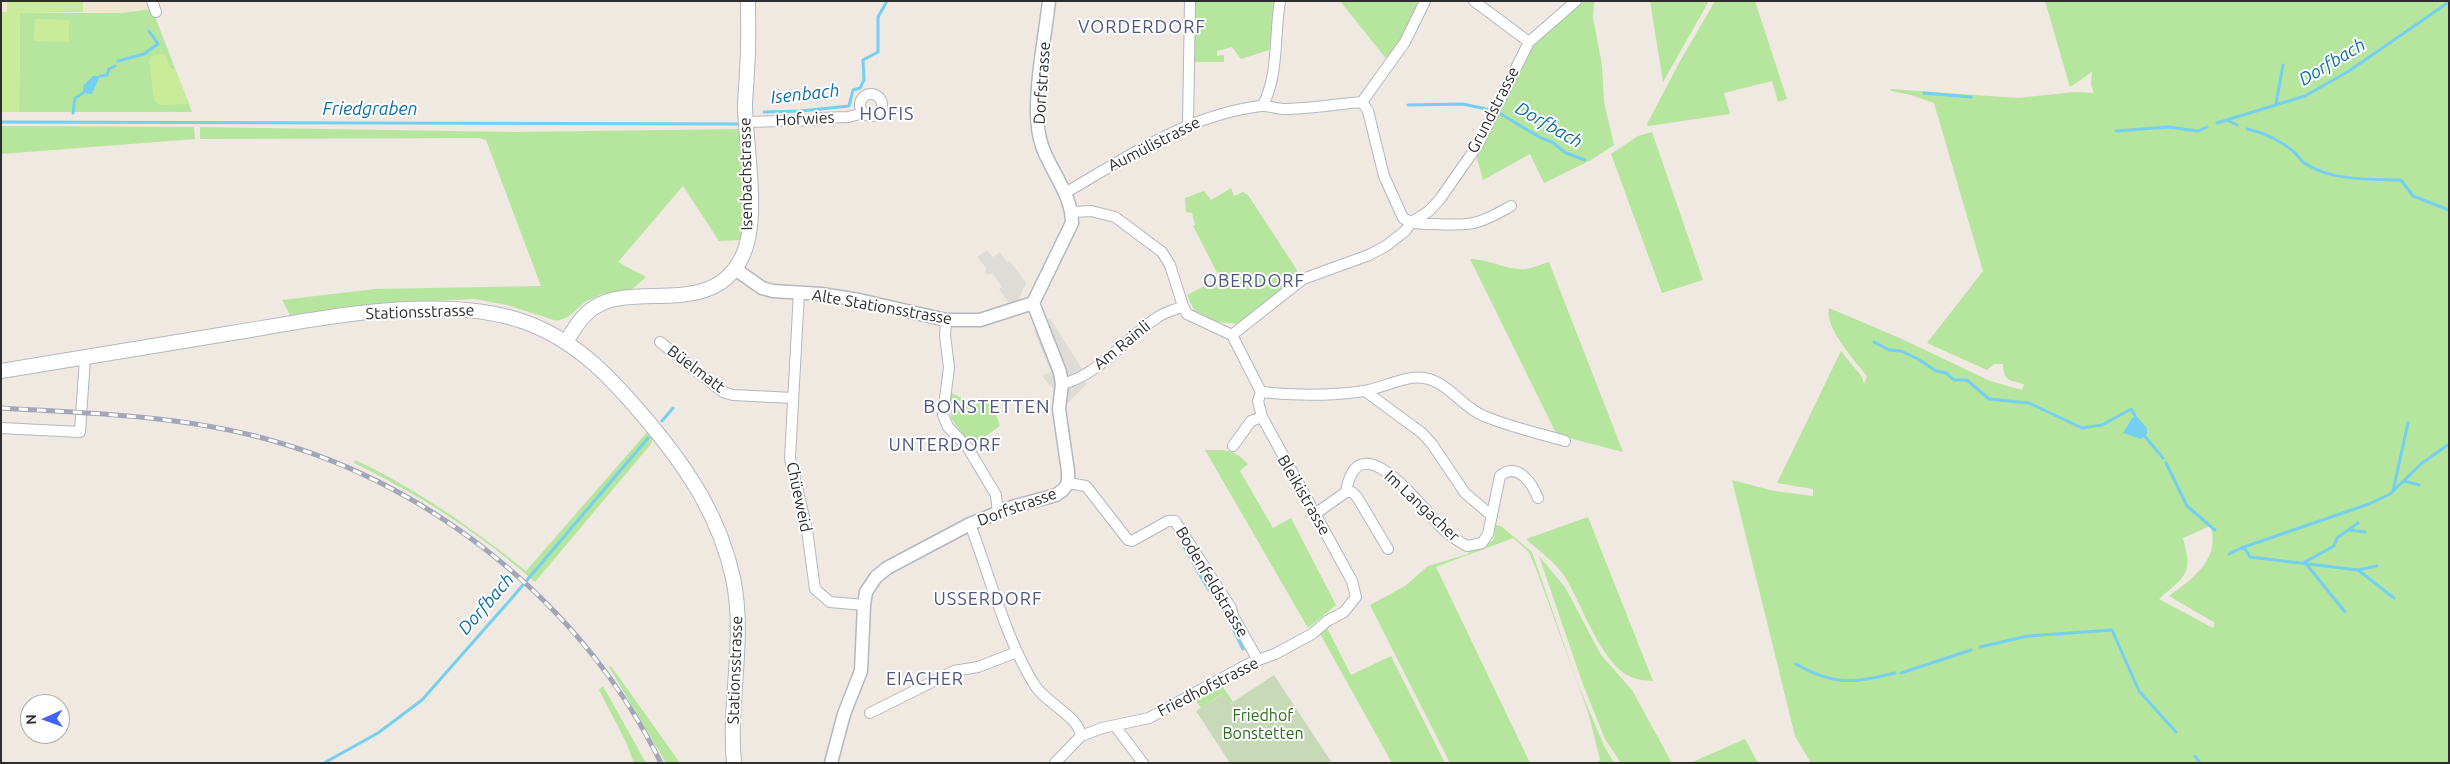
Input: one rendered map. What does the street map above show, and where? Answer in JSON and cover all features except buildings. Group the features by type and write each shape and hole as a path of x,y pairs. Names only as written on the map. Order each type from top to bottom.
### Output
{"main road":[{"name":"Isenbachstrasse","path":"566,342 580,320 600,304 623,299 697,292 713,286 735,269 746,245 750,225 745,92 748,1"},
{"name":"Stationsstrasse","path":"1,371 356,314 436,308 479,309 504,315 528,323 566,342 598,366 655,431 685,469 707,504 722,542 733,578 738,618 733,725 734,763"}],"street":[{"path":"152,1 156,12"},
{"name":"Dorfstrasse","path":"1049,1 1037,118 1042,146 1072,212"},
{"path":"1188,125 1190,1"},
{"path":"1263,105 1271,90 1274,74 1274,46 1280,1"},
{"path":"1425,1 1405,42 1362,102 1368,111 1378,157 1391,194 1403,218 1412,222 1471,226 1511,206"},
{"path":"1474,1 1528,42"},
{"name":"Grundstrasse","path":"1232,335 1303,279 1369,256 1405,231 1412,222 1429,211 1440,199 1478,146 1528,42 1576,1"},
{"name":"Aumülistrasse","path":"1065,193 1097,172 1188,125 1214,115 1263,105 1281,109 1362,102"},
{"name":"Hofwies","path":"746,122 816,120 819,118 852,116 864,113"},
{"path":"1033,303 1069,232 1072,212 1091,210 1115,216 1126,222 1162,252 1177,281 1183,306 1187,314 1232,335 1262,392 1298,396 1365,391 1415,377 1430,379 1438,382 1473,411 1565,441"},
{"name":"Alte Stationsstrasse","path":"735,269 762,288 859,300 946,320 980,320 1033,303"},
{"name":"Chüeweid","path":"799,292 791,465 807,530 815,589 830,602 864,605"},
{"name":"Dorfstrasse","path":"831,763 844,714 861,671 864,605 870,584 887,568 970,524 1012,508 1056,495 1068,483 1068,470 1059,408 1062,384 1054,353 1033,303"},
{"name":"Am Rainli","path":"1062,384 1074,381 1088,373 1159,316 1183,306"},
{"path":"946,320 945,335 949,367 943,415 948,427 968,448 996,495 998,513"},
{"name":"Büelmatt","path":"660,342 723,392 733,395 793,398"},
{"path":"1,428 80,432 85,358"},
{"path":"1365,391 1422,434 1432,444 1465,493 1492,516"},
{"name":"Bleikistrasse","path":"1262,392 1258,402 1262,417 1352,581 1356,597"},
{"path":"1233,446 1252,421 1262,417"},
{"name":"Im Langacher","path":"1346,492 1348,479 1354,470 1364,464 1374,464 1389,473 1408,490 1444,530 1467,546 1477,546 1485,540 1500,476 1505,472 1514,472 1527,479 1532,483 1538,498"},
{"name":"Bodenfeldstrasse","path":"1068,483 1086,486 1128,540 1132,541 1168,521 1175,521 1232,608 1233,616 1258,660"},
{"path":"1315,514 1346,492 1352,492 1357,497 1388,549"},
{"path":"996,495 1008,502 1012,508"},
{"path":"970,524 1017,652 1037,688 1055,707 1077,722 1081,736"},
{"name":"Friedhofstrasse","path":"1055,763 1081,736 1102,728 1149,718 1258,660 1275,654 1312,634 1327,621 1344,612 1356,597"},
{"path":"870,714 954,672 978,667 1017,652"},
{"path":"1115,726 1143,763"}],"shaded area":[{"path":"1,1 149,1 152,9 123,13 1,12"},
{"path":"987,250 993,257 1000,252 1007,262 1010,261 1026,283 1018,301 1009,303 999,289 1002,287 992,273 989,275 985,274 986,268 977,257"},
{"path":"1050,318 1084,372 1087,384 1053,418 1053,389 1042,376 1051,372 1034,331"}],"green space":[{"path":"7,1 83,1 83,12 20,13 19,112 1,112 1,12 7,12"},
{"path":"1195,1 1275,1 1269,50 1241,59 1232,47 1217,51 1217,56 1224,55 1224,62 1195,62"},
{"path":"1340,1 1420,1 1413,21 1388,61"},
{"path":"1580,1 1594,1 1593,18 1602,65 1604,102 1614,145 1591,160 1544,183 1530,154 1483,180 1476,155 1535,40"},
{"path":"1650,1 1709,1 1663,82"},
{"path":"1715,1 1755,1 1787,99 1778,102 1772,81 1724,93 1730,114 1648,126 1647,124 1679,63"},
{"path":"2045,1 2449,1 2449,763 1811,763 1795,736 1732,480 1774,491 1813,496 1813,489 1777,483 1841,351 1862,377 1864,384 1867,376 1848,353 1836,334 1831,325 1829,308 1902,339 1990,381 2022,390 2024,384 2008,379 2004,374 2003,364 1994,364 1987,370 1927,343 1983,271 1934,103 1911,95 1891,91 1890,89 2018,98 2074,92 2094,93 2091,85 2092,72 2070,87","holes":["2210,526 2213,537 2212,548 2203,567 2169,596 2215,623 2213,628 2159,599 2176,585 2185,573 2187,560 2183,538"]},
{"path":"152,9 192,112 19,112 20,13 123,13"},
{"path":"35,19 69,20 69,42 34,41"},
{"path":"165,55 171,69 175,68 189,104 160,105 154,100 149,62 151,56"},
{"path":"1,126 194,127 195,139 1,154"},
{"path":"200,127 515,132 740,129 742,131 745,206 742,240 719,241 683,186 618,262 646,277 630,291 602,294 585,302 568,317 557,321 507,305 475,299 381,303 290,315 282,300 375,289 541,286 486,140 479,138 200,139"},
{"path":"1652,132 1703,280 1662,293 1611,154 1638,136"},
{"path":"1231,188 1234,196 1243,192 1248,195 1297,270 1295,281 1239,324 1218,322 1195,312 1187,295 1220,278 1193,226 1195,225 1192,213 1186,212 1185,198 1204,191 1211,200"},
{"path":"1470,259 1519,269 1549,262 1623,452 1557,435"},
{"path":"951,393 973,403 986,399 992,403 1000,426 975,444 969,436 965,438 951,418"},
{"path":"648,431 653,437 651,444 535,582 493,547 449,516 402,488 354,463 355,460 378,471 444,510 526,571"},
{"path":"1205,450 1229,451 1238,455 1248,464 1240,471 1273,528 1291,518 1336,605 1308,628"},
{"path":"1588,517 1653,681 1633,678 1622,672 1612,661 1594,634 1565,577 1552,562 1526,539"},
{"path":"1495,525 1501,526 1532,552 1578,684 1604,746 1614,763 1596,763 1600,760 1588,712 1535,566 1528,551 1513,538 1436,567 1530,763 1450,763 1370,605 1405,586 1428,566 1468,554 1470,551 1481,548 1494,540"},
{"path":"1539,556 1565,587 1601,655 1632,690 1672,763 1621,763 1605,739 1582,682"},
{"path":"1326,626 1351,675 1391,656 1445,763 1392,763 1319,632"},
{"path":"611,666 680,763 666,763 609,667"},
{"name":"Friedhof Bonstetten","path":"1274,675 1332,763 1230,763 1196,711 1223,694 1230,704"},
{"path":"1221,684 1233,702 1229,704 1222,694 1201,708 1195,699"},
{"path":"603,686 646,763 634,763 626,742 599,690"},
{"path":"1745,739 1758,763 1690,763"}],"water":[{"path":"93,76 100,76 92,94 83,93 83,86"},
{"path":"2137,417 2147,428 2147,434 2141,439 2123,433 2132,418"}],"waterway":[{"name":"Isenbach","path":"764,112 801,111 849,106 853,90 860,88 864,80 863,60 878,52 878,17 887,1"},
{"name":"Dorfbach","path":"2217,123 2305,96 2349,71 2449,2"},
{"path":"118,61 144,54 158,44 149,31"},
{"path":"2276,104 2283,65"},
{"path":"100,76 107,75 109,69 115,66"},
{"path":"73,113 75,98 83,93"},
{"name":"Dorfbach","path":"1924,93 1971,97"},
{"name":"Dorfbach","path":"1408,105 1463,104 1491,110"},
{"name":"Dorfbach","path":"1499,113 1541,138 1552,142 1566,153 1585,160"},
{"name":"Dorfbach","path":"2227,120 2237,125"},
{"name":"Friedgraben","path":"1,122 739,124"},
{"name":"Dorfbach","path":"2116,131 2168,127 2198,131 2207,127"},
{"path":"2247,129 2260,132 2279,141 2295,153 2304,163 2316,170 2352,178 2401,180 2413,196 2449,210"},
{"path":"1874,342 1889,350 1901,351 1918,359 1936,371 1946,373 1954,380 1967,380 1989,399 2029,403 2082,428 2102,425 2131,409 2138,421"},
{"name":"Dorfbach","path":"662,421 673,408"},
{"path":"2393,491 2408,423"},
{"path":"2143,434 2163,458"},
{"name":"Dorfbach","path":"324,763 378,733 422,700 648,438"},
{"path":"2241,548 2369,504 2390,494 2421,464 2449,444"},
{"path":"2166,463 2187,506 2215,530"},
{"path":"2404,481 2419,485"},
{"path":"2303,563 2334,546 2337,538 2358,523"},
{"path":"2349,530 2365,532"},
{"path":"1182,543 1207,587 1223,608 1243,649"},
{"path":"2229,554 2241,548 2245,549 2250,557 2358,570 2377,566"},
{"path":"2307,565 2345,612"},
{"path":"2358,570 2394,598"},
{"path":"1980,647 2028,636 2112,630 2139,691 2176,732"},
{"path":"1901,673 1971,650"},
{"path":"1796,664 1809,671 1833,679 1867,679 1895,673"},
{"path":"2195,756 2200,763"}],"railway":[{"path":"1,408 95,413 158,419 220,428 251,435 316,455 378,482 437,515 492,554 542,599 588,649 628,704 661,763"}],"district":[{"name":"VORDERDORF","path":"1142,27"},
{"name":"HOFIS","path":"887,114"},
{"name":"OBERDORF","path":"1254,281"},
{"name":"BONSTETTEN","path":"987,407"},
{"name":"UNTERDORF","path":"945,445"},
{"name":"USSERDORF","path":"988,599"},
{"name":"EIACHER","path":"925,679"}]}
